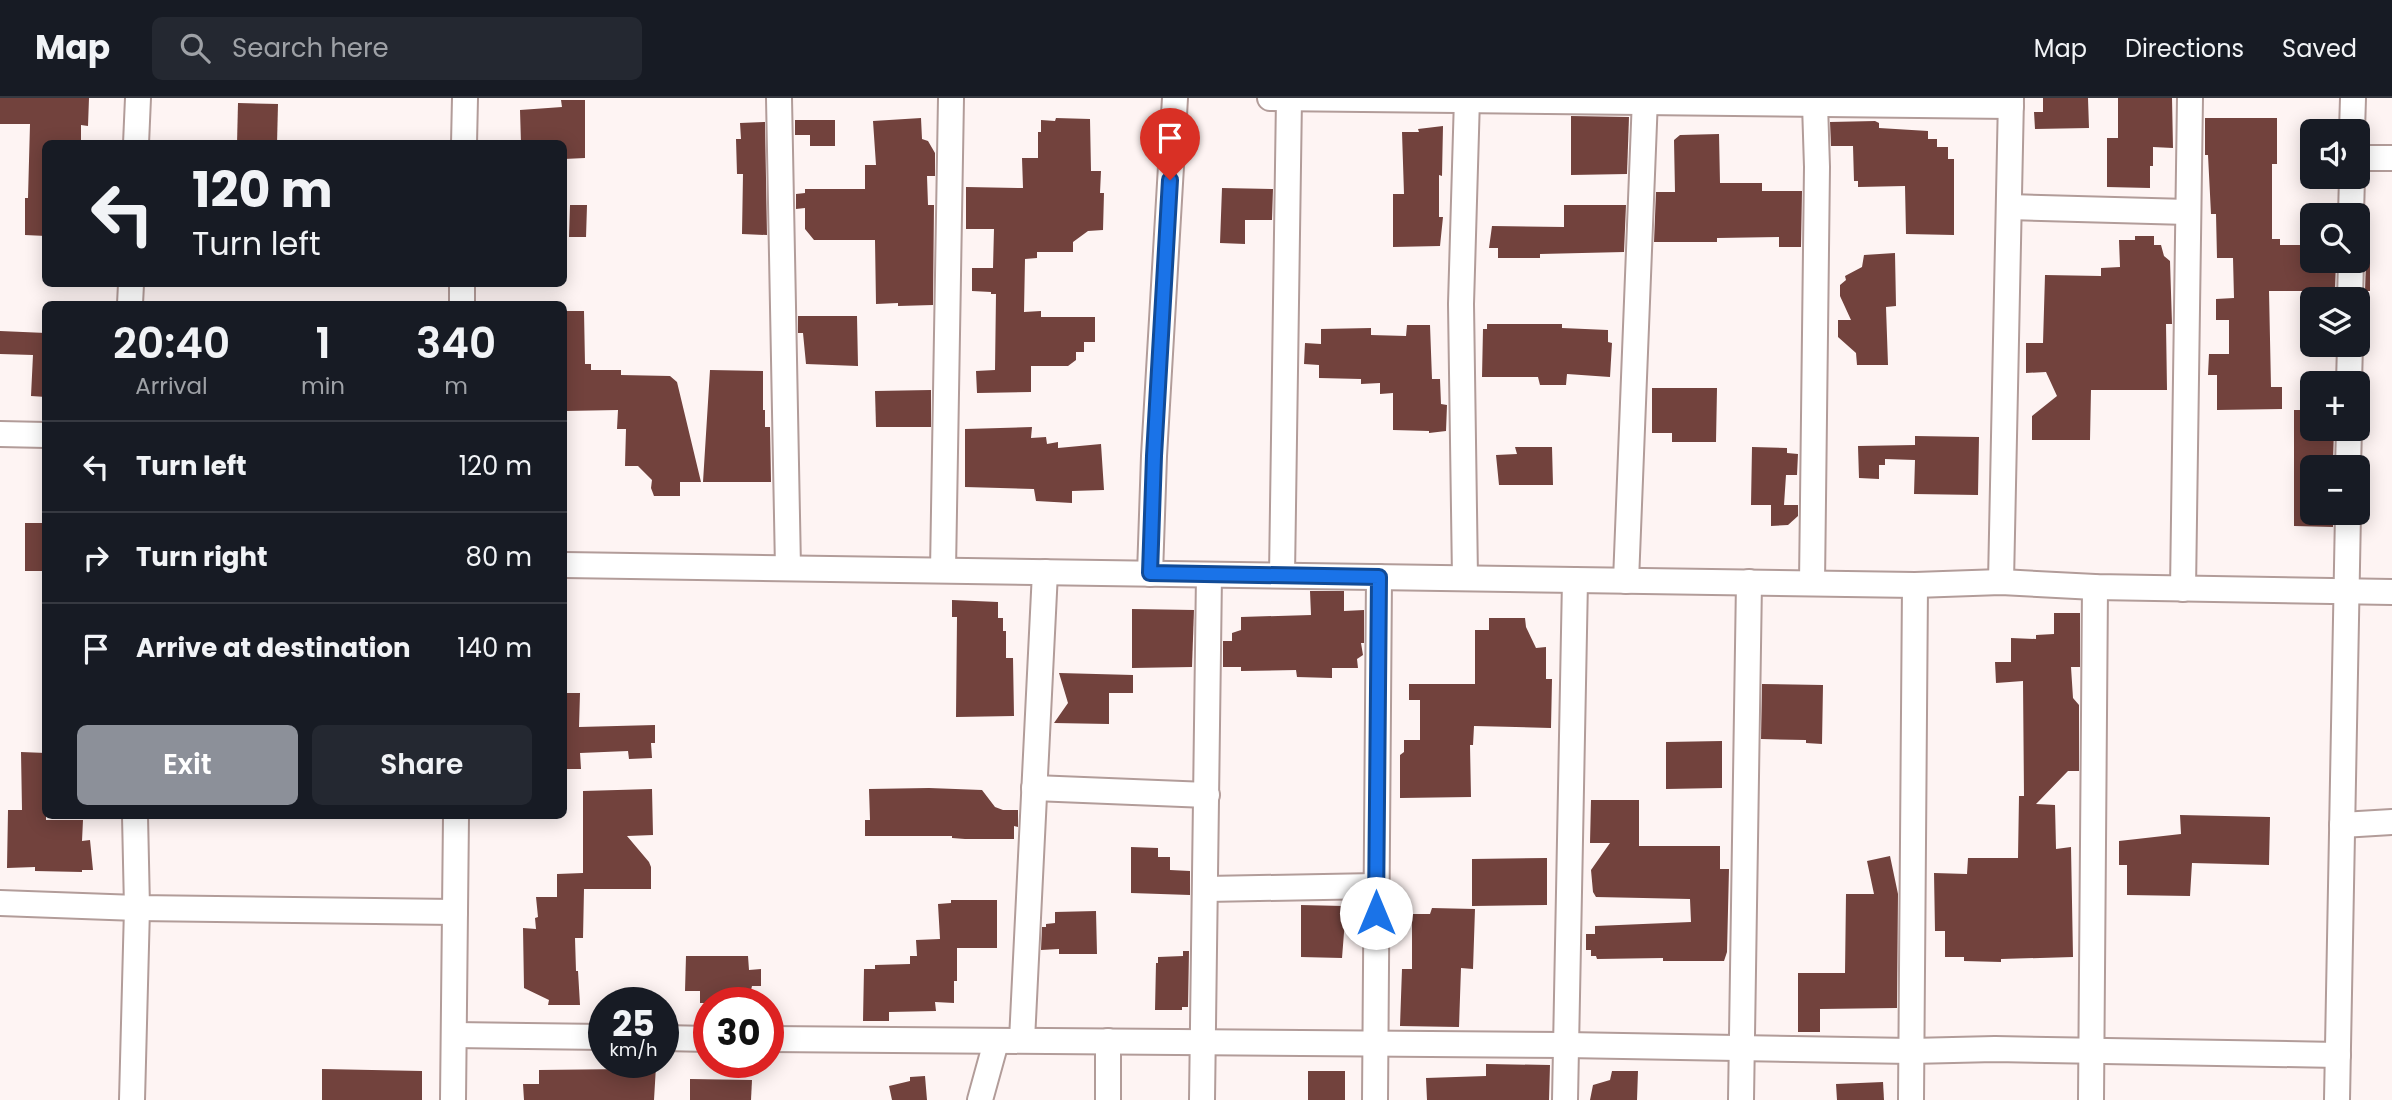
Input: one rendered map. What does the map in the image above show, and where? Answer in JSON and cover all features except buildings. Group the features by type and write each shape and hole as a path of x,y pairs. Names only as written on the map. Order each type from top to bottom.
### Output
{"street":[{"path":"136,140 138,98"},
{"path":"464,140 465,98"},
{"path":"779,98 788,568"},
{"path":"943,570 951,98"},
{"path":"1150,573 1154,456 1175,98"},
{"path":"1270,98 1645,100 1815,104 2011,102 2001,582"},
{"path":"1282,575 1289,98"},
{"path":"2183,589 2190,98"},
{"path":"2353,98 2353,119"},
{"path":"1465,578 1461,304 1467,99"},
{"path":"1626,580 1645,100"},
{"path":"1812,583 1817,167 1815,104"},
{"path":"2370,158 2392,158"},
{"path":"2009,207 2188,212"},
{"path":"0,434 42,435"},
{"path":"2337,1100 2348,525"},
{"path":"567,565 1915,585 2001,582 2095,587 2392,592"},
{"path":"1022,1040 1045,572"},
{"path":"1202,1100 1209,575"},
{"path":"1375,1100 1379,577"},
{"path":"1564,1100 1575,580"},
{"path":"1741,1100 1749,582"},
{"path":"1911,1100 1915,585"},
{"path":"2091,1100 2095,587"},
{"path":"1034,788 1207,795"},
{"path":"132,1100 137,908 135,819"},
{"path":"453,1100 456,819"},
{"path":"2342,825 2392,822"},
{"path":"1206,889 1377,886"},
{"path":"0,903 137,908 455,912"},
{"path":"454,1035 588,1037"},
{"path":"784,1039 1566,1045 1911,1051 2091,1050 2338,1055"},
{"path":"1108,1041 1108,1100"},
{"path":"980,1100 996,1042"}],"route":[{"path":"1170,180 1150,573 1379,577 1376,913"}]}
